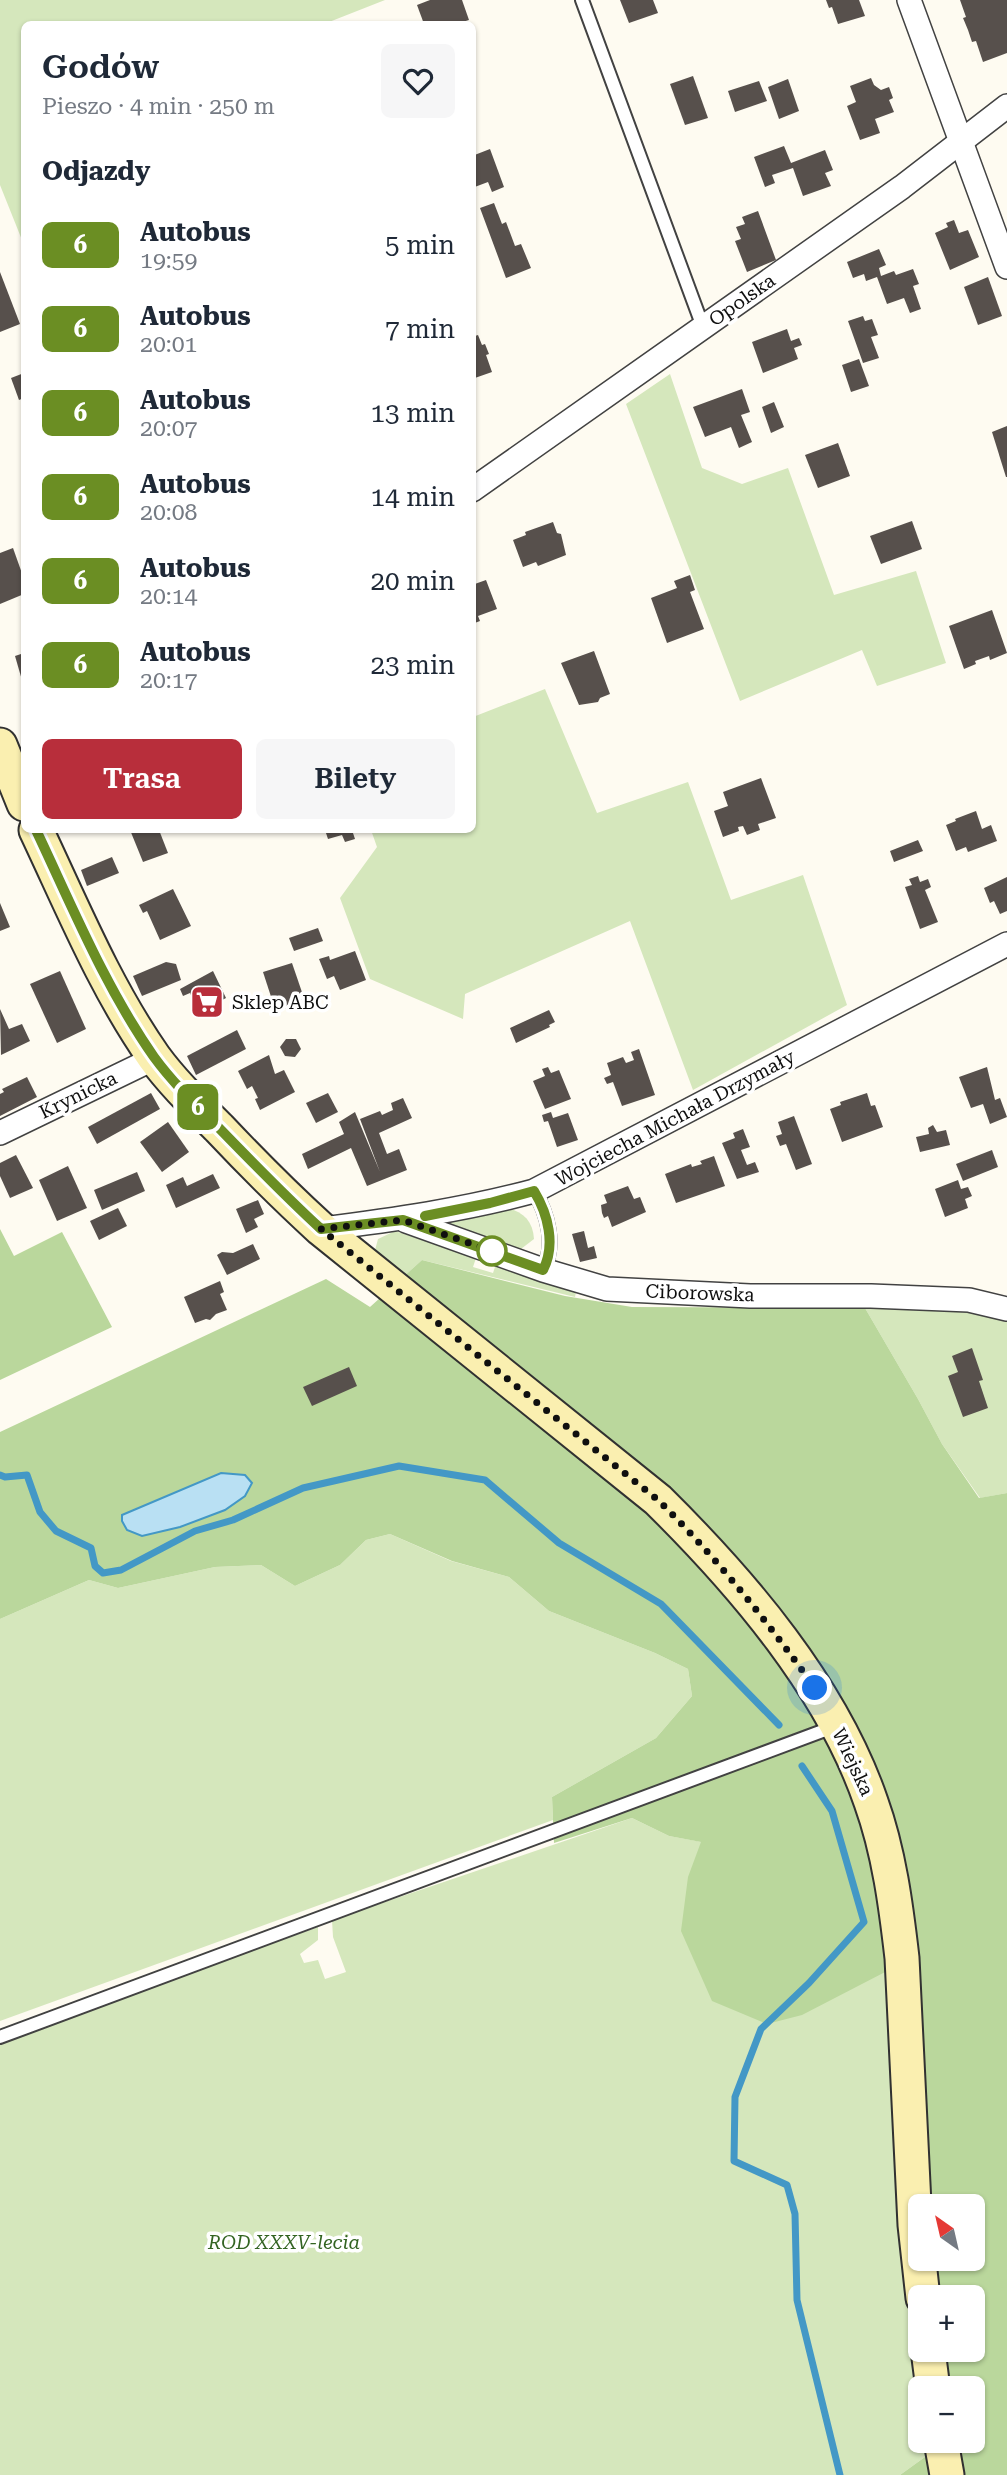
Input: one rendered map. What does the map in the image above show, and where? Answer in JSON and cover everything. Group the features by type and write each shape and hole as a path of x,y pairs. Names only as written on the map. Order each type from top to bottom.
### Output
{"street":[{"path":"909,0 1007,267"},
{"name":"Opolska","path":"476,487 902,187 1007,106"},
{"name":"Wiejska","path":"0,745 21,794"},
{"name":"Wiejska","path":"39,833 106,977 129,1019 178,1086 321,1229 658,1500 694,1535 779,1638 815,1688 837,1726 872,1802 897,1916 902,1958 915,2225 922,2285"},
{"name":"Wojciecha Michała Drzymały","path":"321,1229 403,1220 490,1203 534,1191 1007,944"},
{"name":"Krynicka","path":"0,1133 155,1058"},
{"name":"Ciborowska","path":"403,1220 543,1270 607,1289 750,1296 871,1296 969,1300 1007,1309"}],"lane":[{"path":"582,0 704,327"},
{"path":"534,1191 546,1217 550,1246 549,1259 543,1270"},
{"path":"0,2036 837,1726"}],"green space":[{"path":"0,0 385,0 332,21 21,21 21,238 0,185"},
{"path":"670,374 702,468 742,484 788,468 834,595 916,571 946,663 877,686 862,650 740,701 626,404"},
{"path":"545,689 597,813 688,782 731,900 803,875 847,1005 693,1090 630,921 465,994 463,1019 370,979 340,898 377,847 372,833 476,833 476,716"},
{"path":"506,1208 522,1214 532,1227 534,1239 521,1249 443,1224"},
{"path":"0,1229 14,1256 62,1232 112,1327 0,1380"},
{"path":"395,1231 476,1258 473,1267 493,1273 496,1264 576,1292 575,1297 422,1260 399,1281 374,1254 378,1239"},
{"path":"422,1260 565,1296 632,1307 865,1308 942,1444 979,1498 1007,1493 1007,2475 900,2475 930,2453 985,2453 985,2376 946,2376 944,2362 985,2362 985,2285 936,2285 936,2272 985,2272 985,2194 931,2194 918,1955 802,2015 767,2024 712,2001 681,1931 688,1877 701,1842 669,1836 632,1818 554,1843 552,1797 656,1738 692,1696 688,1669 549,1611 509,1577 452,1561 390,1534 366,1540 340,1565 295,1586 261,1565 215,1567 118,1588 89,1580 0,1619 0,1432 326,1279 370,1307"},
{"path":"905,1306 960,1310 1007,1320 1007,1493 980,1498 942,1444 865,1308"},
{"path":"390,1534 451,1561 509,1577 549,1611 688,1669 692,1696 656,1738 552,1797 553,1820 0,2021 0,1619 89,1580 118,1588 215,1567 261,1565 295,1586 340,1565 366,1540"},
{"name":"ROD XXXV-lecia","path":"632,1818 669,1836 702,1842 689,1877 918,1955 931,2194 908,2194 908,2272 920,2272 920,2285 908,2285 908,2362 920,2362 920,2376 908,2376 908,2453 930,2453 900,2475 0,2475 0,2044 318,1927 318,1940 300,1954 304,1963 318,1960 325,1979 346,1972 333,1937 332,1920"}],"water":[{"path":"221,1473 245,1475 252,1483 245,1496 225,1510 180,1527 142,1536 127,1530 122,1521 122,1515"}],"building":[{"path":"430,0 462,0 469,20 423,21 417,5"},
{"path":"620,0 653,0 658,13 629,23"},
{"path":"826,0 859,0 865,16 838,24 832,7 829,8"},
{"path":"960,0 1007,0 1007,53 983,62 976,41 972,42 963,18 966,17"},
{"path":"693,76 708,118 685,125 670,84"},
{"path":"871,78 874,85 881,90 889,87 893,98 889,100 894,112 875,119 880,133 860,140 847,106 856,102 850,86"},
{"path":"788,79 799,111 779,119 768,87"},
{"path":"759,81 767,101 735,112 728,91"},
{"path":"784,146 791,163 825,150 833,170 825,173 831,186 803,196 793,168 772,175 775,183 765,187 754,157"},
{"path":"490,149 504,187 492,192 488,182 476,186 476,154"},
{"path":"494,203 502,224 506,222 515,246 521,244 531,268 506,278 480,208"},
{"path":"758,211 776,260 747,272 735,241 741,239 736,227 745,224 742,217"},
{"path":"954,220 959,233 968,230 979,257 950,270 935,233 948,227 946,223"},
{"path":"879,249 886,265 879,268 881,276 894,271 896,275 913,269 919,284 913,286 921,309 910,313 904,298 887,304 877,277 866,281 864,274 853,278 847,262"},
{"path":"0,272 20,324 0,332"},
{"path":"988,277 1002,316 978,325 964,287"},
{"path":"863,316 865,321 872,319 878,335 871,337 879,358 863,363 848,321"},
{"path":"787,329 791,341 799,338 802,345 794,348 798,359 763,373 752,342"},
{"path":"476,336 482,345 485,344 492,372 476,378"},
{"path":"859,359 869,386 851,392 842,365"},
{"path":"21,374 21,399 19,400 11,378"},
{"path":"742,389 750,412 741,415 752,442 739,448 731,427 705,437 693,407"},
{"path":"774,402 784,427 771,433 762,407"},
{"path":"1007,426 1007,477 1006,477 992,432"},
{"path":"838,443 850,476 818,488 805,455"},
{"path":"912,521 922,549 881,564 870,536"},
{"path":"553,522 557,533 561,534 566,555 538,566 536,562 523,567 513,540 526,535 525,532"},
{"path":"13,548 21,571 21,595 0,604 0,553"},
{"path":"690,575 695,590 690,592 704,629 667,643 651,598 677,588 674,581"},
{"path":"486,580 497,609 478,616 480,621 476,622 476,584"},
{"path":"992,610 1007,653 990,660 989,656 975,661 976,664 964,669 949,626"},
{"path":"594,651 610,694 600,698 598,702 579,705 561,663"},
{"path":"21,654 21,677 15,656"},
{"path":"761,778 776,818 758,824 760,830 747,835 743,826 738,827 739,831 723,837 714,811 728,806 723,792"},
{"path":"976,811 982,829 991,825 997,841 968,852 966,847 956,851 946,825"},
{"path":"131,833 160,833 168,853 143,862"},
{"path":"326,833 353,833 355,839 345,842 342,835 328,839"},
{"path":"918,840 923,851 894,862 890,851"},
{"path":"112,857 119,873 87,886 81,870"},
{"path":"918,876 920,882 928,879 931,887 925,890 938,922 920,929 905,887 912,885 909,879"},
{"path":"1007,877 1007,911 1000,914 994,901 990,903 984,888"},
{"path":"173,889 191,926 160,940 147,911 143,913 139,905"},
{"path":"0,903 10,927 0,931"},
{"path":"318,928 323,941 294,951 289,938"},
{"path":"355,951 366,980 340,990 334,976 327,979 319,959 329,956 330,960"},
{"path":"166,962 176,964 181,980 142,996 133,976"},
{"path":"292,963 305,1001 276,1012 263,972"},
{"path":"60,971 86,1029 57,1043 30,984"},
{"path":"213,971 226,998 199,1012 190,993 183,996 180,989"},
{"path":"0,1009 9,1029 22,1024 30,1041 1,1055"},
{"path":"549,1010 555,1022 549,1025 550,1027 516,1043 510,1028"},
{"path":"237,1030 246,1049 196,1075 187,1056"},
{"path":"286,1039 296,1039 301,1049 295,1057 285,1056 280,1047"},
{"path":"639,1049 655,1095 622,1106 613,1082 607,1084 604,1078 611,1075 607,1063 623,1057 626,1063 634,1060 631,1052"},
{"path":"269,1055 275,1074 284,1070 295,1092 260,1110 252,1086 247,1089 238,1071"},
{"path":"548,1067 551,1073 559,1070 571,1099 545,1109 533,1081 545,1076 542,1069"},
{"path":"987,1067 995,1100 1000,1098 1007,1117 990,1124 983,1104 971,1108 959,1077"},
{"path":"27,1077 37,1097 0,1116 0,1094 4,1092 2,1089"},
{"path":"151,1093 160,1109 97,1144 88,1127"},
{"path":"328,1093 338,1112 316,1123 306,1103"},
{"path":"867,1093 871,1106 875,1105 883,1127 842,1142 830,1109 841,1105 840,1102"},
{"path":"403,1098 412,1118 379,1133 387,1154 399,1149 407,1170 367,1186 351,1148 308,1169 302,1154 344,1134 339,1122 355,1112 380,1172 360,1119 380,1111 382,1115 393,1110 391,1103"},
{"path":"551,1112 553,1118 568,1113 578,1140 557,1147 548,1121 544,1122 542,1115"},
{"path":"794,1116 812,1164 796,1170 786,1144 780,1146 776,1136 782,1134 778,1122"},
{"path":"168,1122 189,1152 162,1172 140,1142"},
{"path":"933,1125 937,1132 946,1130 950,1145 920,1152 916,1137 929,1134 928,1128"},
{"path":"743,1129 750,1147 741,1150 747,1165 755,1162 759,1172 737,1179 722,1143 735,1138 733,1133"},
{"path":"992,1150 998,1167 963,1181 956,1164"},
{"path":"16,1155 33,1188 10,1198 0,1176 0,1163"},
{"path":"714,1156 725,1186 676,1203 665,1174 691,1164 692,1167 702,1164 700,1161"},
{"path":"68,1166 87,1208 57,1221 39,1180"},
{"path":"137,1172 145,1191 102,1210 94,1190"},
{"path":"213,1174 220,1188 176,1208 166,1185 183,1177 187,1186"},
{"path":"958,1180 961,1189 968,1187 972,1196 965,1199 968,1208 945,1217 935,1189"},
{"path":"628,1186 634,1199 640,1197 646,1212 612,1227 608,1216 604,1218 602,1213 601,1205 607,1203 604,1195"},
{"path":"258,1200 264,1214 254,1219 258,1227 246,1233 236,1209"},
{"path":"118,1208 127,1226 99,1240 90,1221"},
{"path":"584,1231 588,1248 594,1246 597,1258 580,1262 572,1234"},
{"path":"253,1244 260,1259 227,1275 217,1255 222,1252 233,1253"},
{"path":"220,1281 224,1292 220,1294 227,1310 216,1314 210,1320 195,1323 184,1297"},
{"path":"972,1348 983,1380 979,1381 988,1408 963,1417 948,1376 958,1372 952,1356"},
{"path":"349,1367 357,1386 312,1406 303,1387"}],"waterway":[{"path":"0,1475 27,1475 40,1512 56,1531 91,1548 95,1566 103,1573 121,1570 195,1531 233,1520 303,1488 399,1466 485,1480 559,1543 661,1604 779,1725"},
{"path":"802,1766 832,1811 864,1922 809,1983 761,2029 735,2097 734,2161 787,2185 795,2214 797,2300 840,2475"}],"bus line":[{"name":"6","path":"37,833 106,977 155,1058 196,1105 321,1229 403,1220 543,1270 549,1259 546,1217 534,1191 425,1216"}],"place":[{"name":"Sklep ABC","path":"207,1002"}],"route":[{"path":"492,1251 403,1220 321,1229 658,1500 694,1535 732,1580 815,1688"}]}
